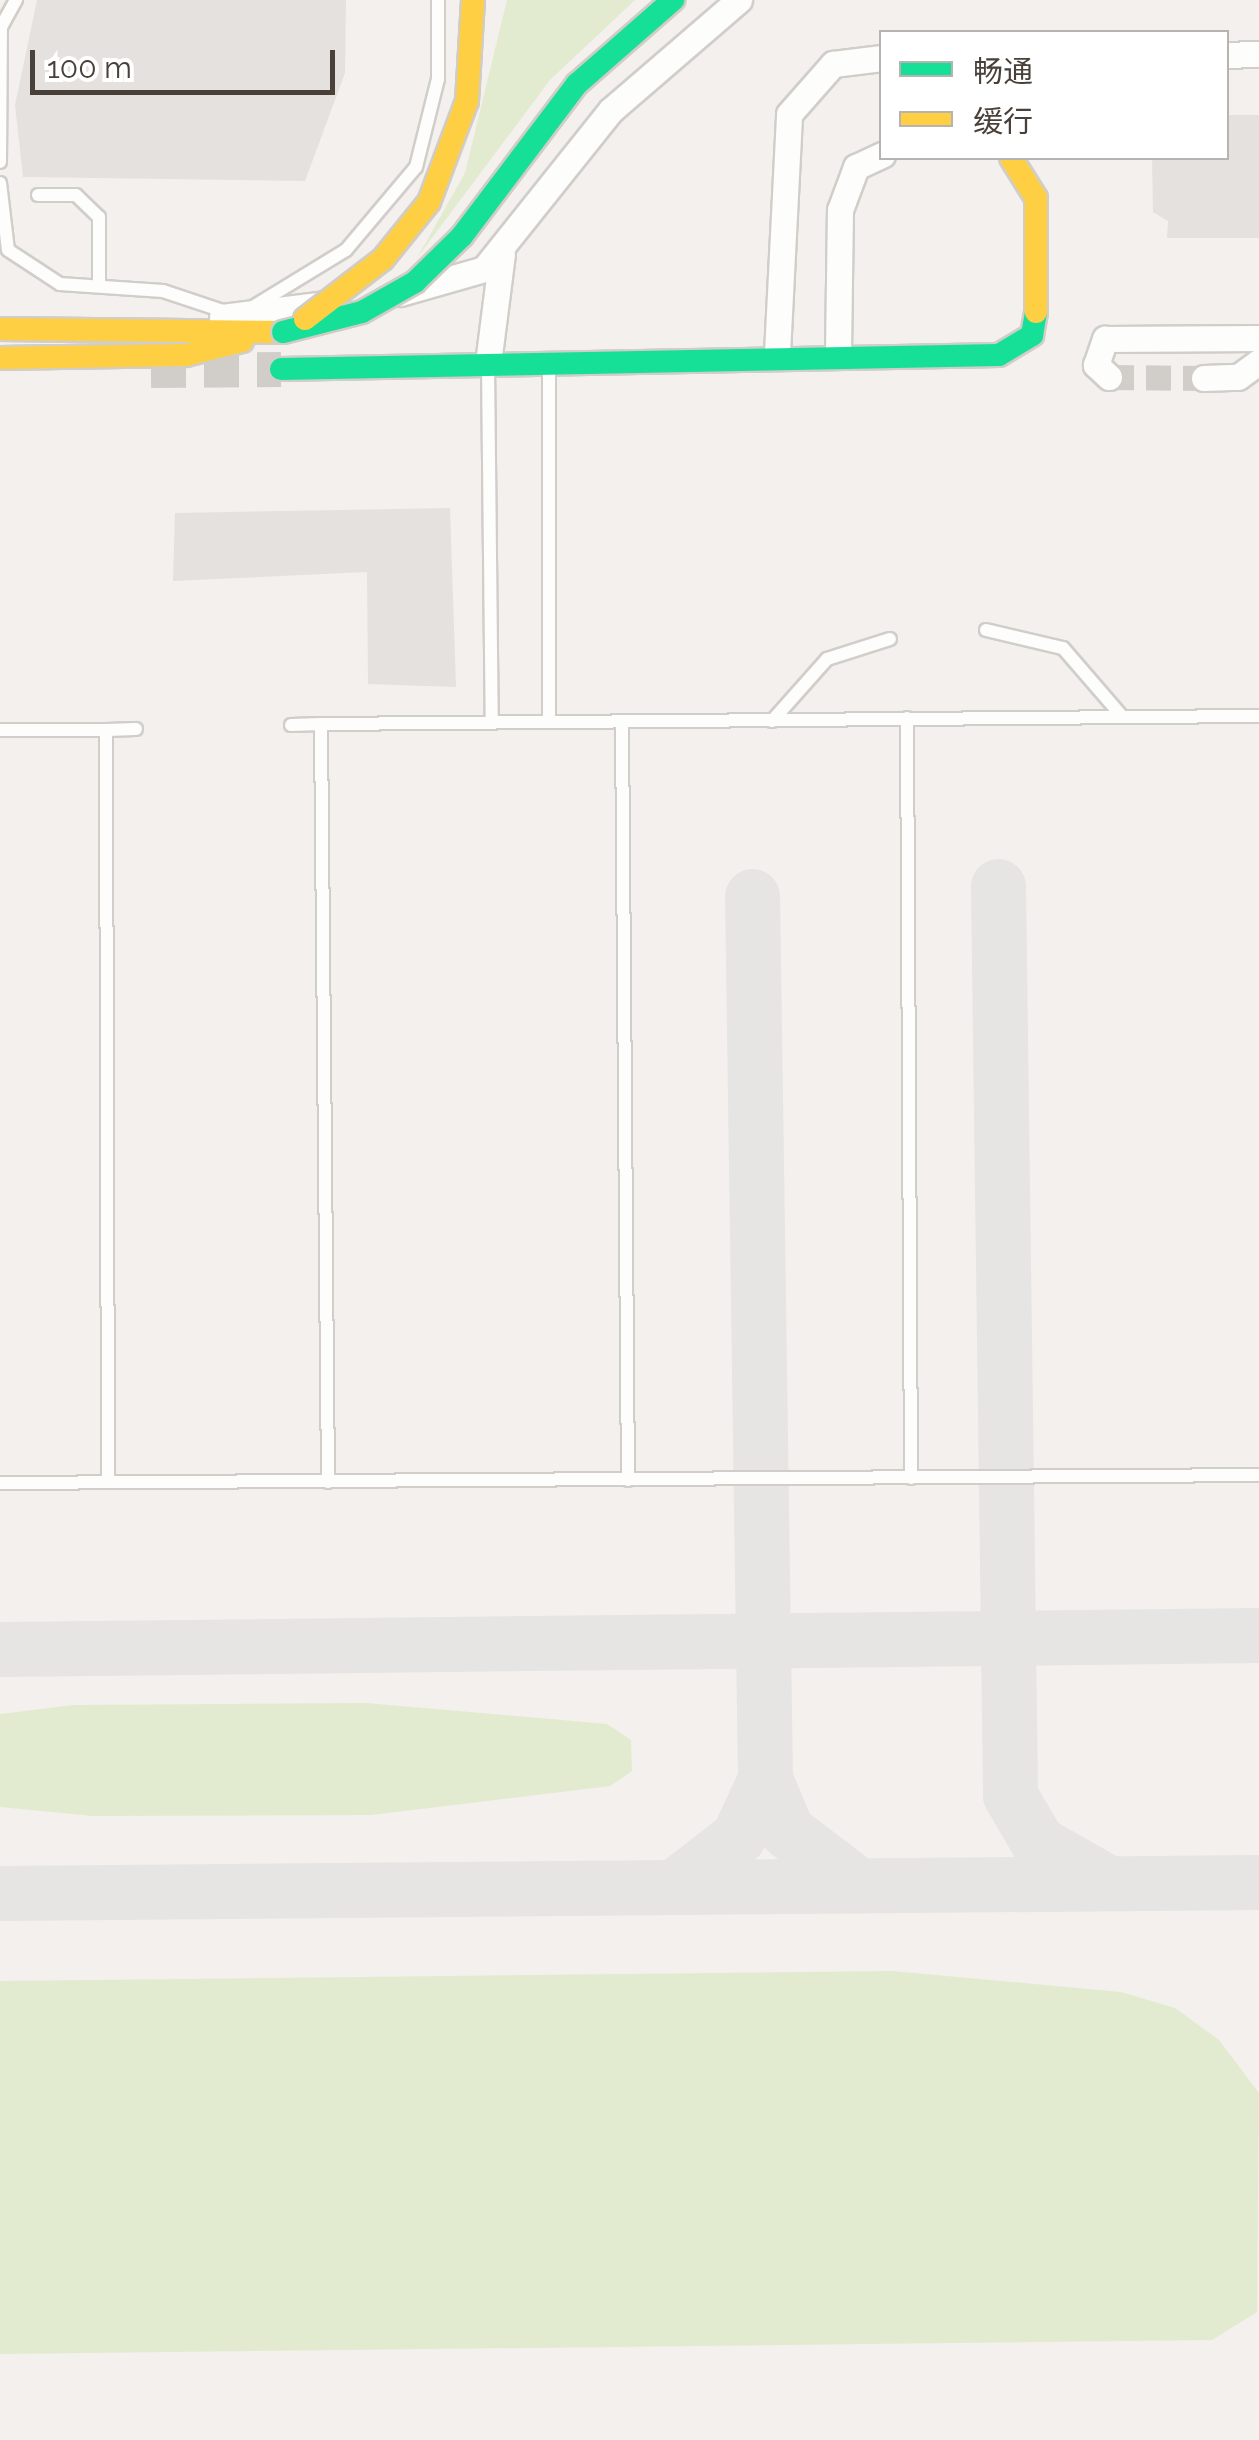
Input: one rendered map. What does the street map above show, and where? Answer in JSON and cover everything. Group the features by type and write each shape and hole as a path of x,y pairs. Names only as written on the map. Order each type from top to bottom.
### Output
{"main road":[{"path":"0,326 190,327 272,334 383,258 429,202 467,101 473,0"},
{"path":"0,358 186,355 387,300 441,259 577,84 673,0"},
{"path":"281,369 1022,348 1038,320 1037,215 1034,188 1013,160"}],"street":[{"path":"0,326 239,316 436,288 484,268 640,80 738,0"},
{"path":"1229,55 1259,54"},
{"path":"777,353 788,114 833,64 879,58"},
{"path":"838,352 840,210 856,167 879,156"},
{"path":"488,362 491,290 513,235"},
{"path":"1109,377 1096,365 1105,340 1259,338"},
{"path":"1204,378 1238,376 1259,362"}],"lane":[{"path":"0,162 2,27 16,0"},
{"path":"0,183 8,250 60,284 163,291 239,316 359,238 416,166 438,79 438,0"},
{"path":"38,195 76,196 98,218 99,286"},
{"path":"488,362 492,720"},
{"path":"549,362 549,721"},
{"path":"986,630 1063,648 1088,666 1120,714"},
{"path":"772,721 827,659 890,639"},
{"path":"291,725 1120,714 1259,716"},
{"path":"907,718 910,1478"},
{"path":"622,721 628,1480"},
{"path":"321,724 328,1482"},
{"path":"0,730 136,729"},
{"path":"106,730 108,1482"},
{"path":"0,1483 1259,1475"}],"green space":[{"path":"507,0 635,0 550,80 417,258 465,173"},
{"path":"366,1703 607,1724 631,1740 632,1771 610,1786 371,1815 93,1816 0,1807 0,1714 74,1705"},
{"path":"892,1971 1121,1992 1175,2008 1219,2040 1259,2093 1257,2312 1212,2340 0,2354 0,1981"}],"shaded area":[{"path":"37,0 346,0 345,73 305,181 23,177 15,105"},
{"path":"1229,115 1259,115 1259,238 1167,238 1168,221 1153,212 1152,160 1229,160"},
{"path":"450,508 456,687 368,684 367,572 173,581 175,513"}],"taxiway":[{"path":"998,886 1010,1795 1038,1843 1100,1878"},
{"path":"675,1886 738,1837 765,1779 752,896"},
{"path":"0,1649 1259,1635"},
{"path":"765,1779 787,1831 858,1885"},
{"path":"0,1893 1259,1882"}],"tunnel":[{"path":"151,370 281,369"},
{"path":"1109,377 1204,378"}],"traffic: fast":[{"path":"283,332 362,312 415,282 462,236 577,84 673,0"},
{"path":"281,369 999,355 1032,335 1036,312"}],"traffic: slow":[{"path":"305,319 383,259 429,202 467,101 473,0"},
{"path":"1012,160 1036,198 1036,312"},
{"path":"0,329 283,332"},
{"path":"0,358 186,355 242,341"}]}
